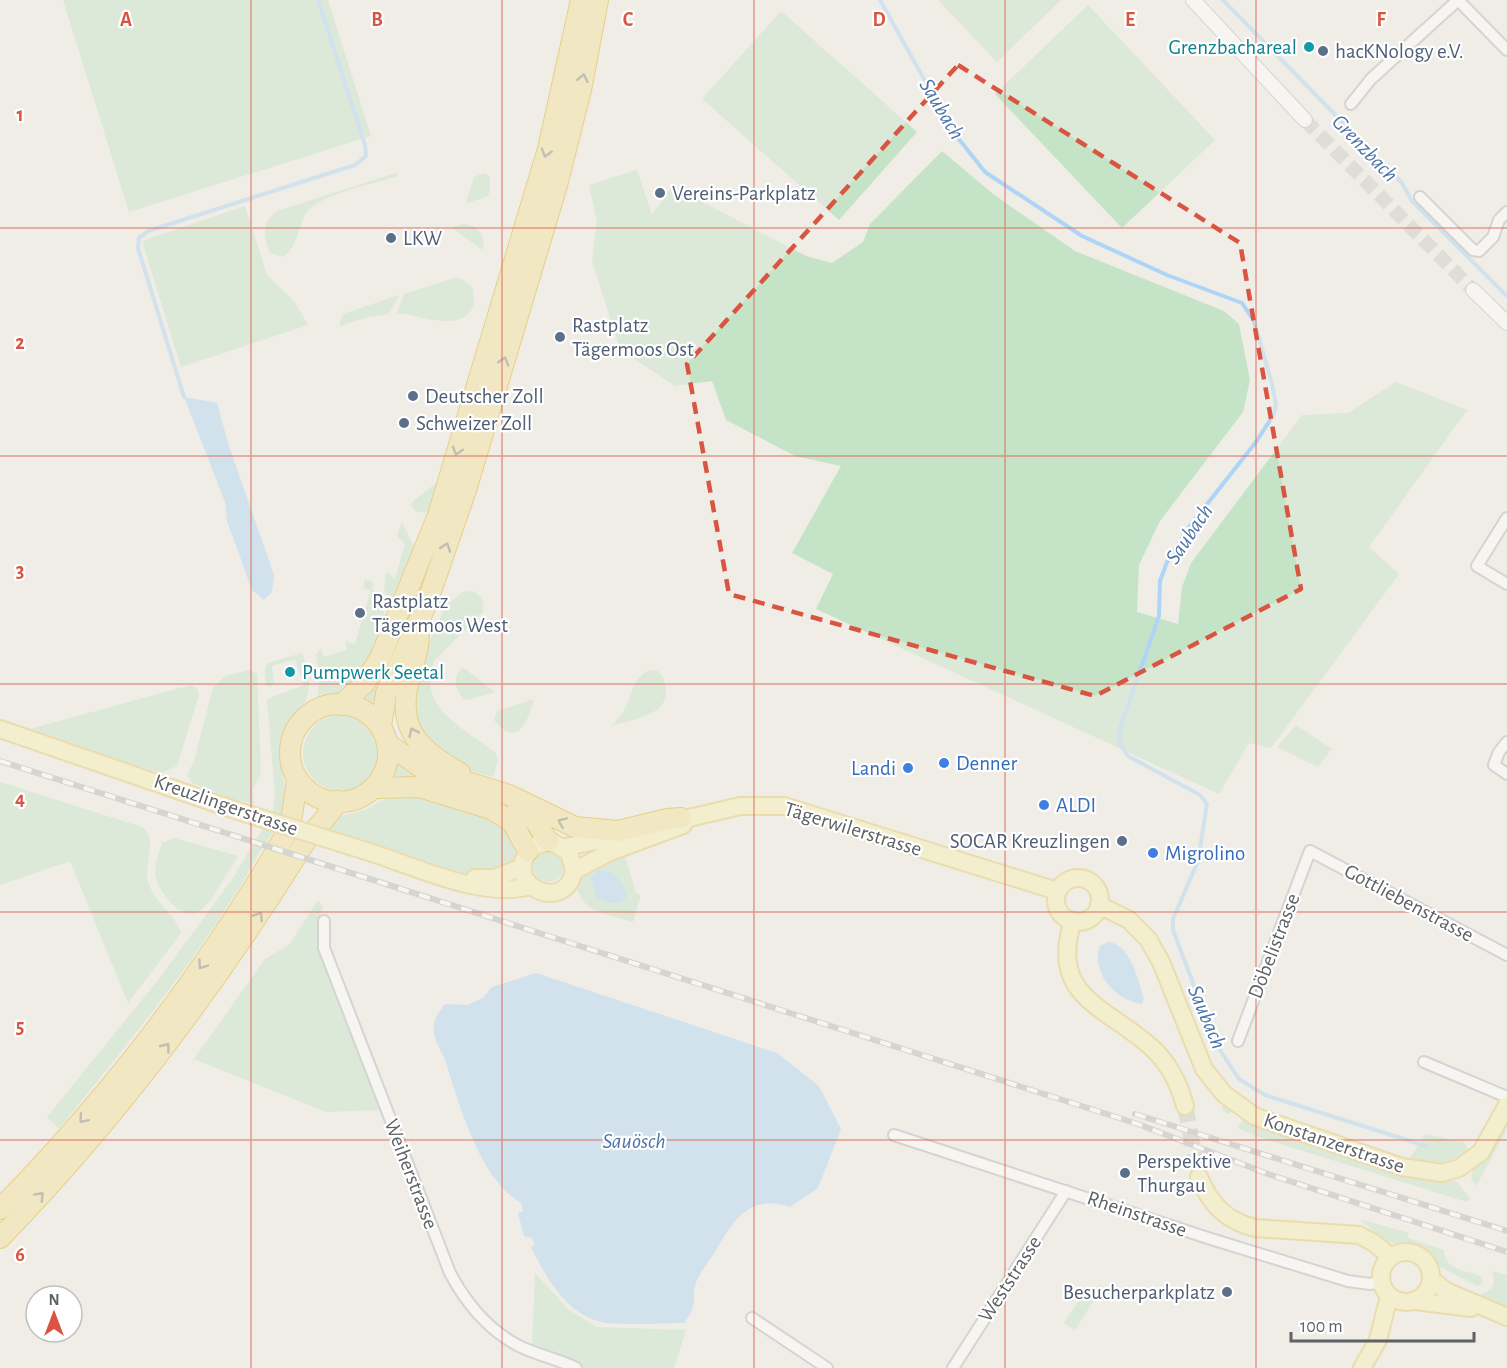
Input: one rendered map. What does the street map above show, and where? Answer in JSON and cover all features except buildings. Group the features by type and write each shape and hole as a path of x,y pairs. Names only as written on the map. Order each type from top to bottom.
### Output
{"highway":[{"path":"341,705 364,684 381,656 438,515 548,148 581,0"},
{"path":"376,788 387,769 384,735 386,693 419,622 466,490 554,195 581,90 598,0"},
{"path":"419,622 418,656 406,694 409,726 428,753 473,784"},
{"path":"0,1209 88,1113 196,972 247,898 286,834 292,815 297,781 289,756 291,738 297,726 309,713 325,707 341,705 362,710 384,735 422,768 523,800 567,825 591,830 618,831 667,819 681,818"},
{"path":"297,781 318,796 338,801 357,799 376,788 419,787 491,809 512,822 525,859"},
{"path":"496,793 529,815 556,844"},
{"path":"0,1238 72,1161 150,1068 210,987 303,845 338,801"}],"main road":[{"name":"Kreuzlingerstrasse","path":"0,729 235,810 471,887 516,889 530,886"},
{"name":"Tägerwilerstrasse","path":"716,812 740,806 784,806 1057,891"},
{"path":"556,844 573,859 574,871 568,884 558,891 545,893 530,886 525,859 536,844 556,844 631,835 681,818 716,812"},
{"path":"574,871 610,852 716,812"},
{"name":"Kreuzlingerstrasse","path":"452,879 494,878 525,859"},
{"path":"1072,878 1087,880 1097,890 1099,905 1086,920 1073,921 1066,918 1057,906 1057,891 1072,878"},
{"name":"Konstanzerstrasse","path":"1099,905 1129,920 1148,939 1161,962 1204,1069 1224,1094 1254,1116 1402,1167 1442,1173 1459,1168 1481,1152 1507,1105"},
{"path":"1073,921 1067,954 1074,983 1084,998 1150,1046 1161,1057 1172,1072 1185,1106"},
{"path":"1199,1177 1215,1206 1241,1225 1255,1228 1359,1235 1374,1243 1390,1257"},
{"path":"1362,1368 1378,1340 1385,1289 1382,1268 1390,1257 1404,1252 1419,1255 1429,1266 1431,1279 1428,1290 1411,1302 1387,1333 1378,1340"},
{"path":"1431,1279 1446,1290 1507,1317"},
{"path":"1385,1289 1411,1302 1487,1310"}],"street":[{"path":"1192,0 1305,120"},
{"path":"1351,104 1371,78 1458,0 1507,50"},
{"path":"1420,197 1473,250 1479,251 1493,237 1499,220 1507,212"},
{"path":"1473,290 1507,323"},
{"path":"1507,518 1477,566 1507,584"},
{"path":"1507,742 1499,752 1494,765 1507,774"},
{"name":"Gottliebenstrasse","path":"1310,851 1507,955"},
{"name":"Döbelistrasse","path":"1238,1041 1310,851"},
{"name":"Weiherstrasse","path":"324,921 324,948 450,1273 458,1288 475,1311 514,1342 576,1368"},
{"path":"1424,1062 1507,1097"},
{"name":"Rheinstrasse","path":"894,1135 1211,1239 1348,1281 1385,1289"},
{"name":"Weststrasse","path":"953,1368 1066,1191"},
{"path":"752,1318 827,1368"}],"highlighted area":[{"path":"958,65 1240,243 1301,589 1095,696 729,594 687,364"}],"green space":[{"path":"63,0 328,0 371,136 129,212"},
{"path":"938,0 1061,0 997,62"},
{"path":"1088,5 1215,140 1122,228 995,94"},
{"path":"781,11 917,132 839,220 702,99"},
{"path":"942,151 993,194 1075,251 1224,311 1239,324 1250,380 1243,412 1160,521 1139,565 1137,612 1178,624 1182,587 1191,563 1302,415 1348,413 1396,382 1467,410 1369,547 1399,574 1271,748 1249,743 1219,794 816,609 833,574 792,553 841,466 795,456 726,420 712,381 675,386 620,349 592,261 597,221 589,185 637,170 652,215 672,186 806,256 832,263 863,242 870,224"},
{"path":"396,173 398,176 335,195 313,206 307,212 288,253 283,257 270,253 265,230 268,221 277,211"},
{"path":"483,173 490,176 490,191 487,197 466,203 474,177"},
{"path":"245,206 267,275 294,301 308,325 181,367 142,241"},
{"path":"463,224 480,232 483,239 483,250 452,228"},
{"path":"454,278 462,279 473,288 474,306 459,319 439,321 397,313 404,294"},
{"path":"399,295 389,314 368,317 339,326 343,314"},
{"path":"440,480 432,509 425,513 415,511 411,505 413,501"},
{"path":"402,522 414,552 393,608 384,589 386,572 395,579 405,544 397,536"},
{"path":"434,547 437,550 376,715 357,703"},
{"path":"365,579 373,582 372,587 385,615 386,624 365,674 347,691 317,700 320,679 316,655 321,648 324,657 347,650 345,641 355,644 371,590 363,588"},
{"path":"473,591 482,600 483,612 434,661 430,677 431,691 437,704 446,715 495,752 498,760 493,777 466,769 447,760 413,725 415,676 445,606 463,592"},
{"path":"302,653 309,684 308,694 289,727 284,741 282,759 285,804 278,825 234,896 187,965 59,1129 47,1117 158,980 233,878 273,811 275,794 267,699 304,685 295,659 272,666 274,684 270,687 266,685 265,669 268,663"},
{"path":"462,667 495,692 466,700 462,697 457,689 456,680"},
{"path":"249,670 257,674 261,774 252,790 254,804 241,800 240,802 192,783 187,775 194,761 213,688 225,676"},
{"path":"649,670 658,671 664,682 665,698 661,705 647,715 610,726 623,712 637,682"},
{"path":"191,685 198,690 199,695 177,766 161,773 26,730"},
{"path":"534,699 525,723 516,732 502,729 494,720 497,711"},
{"path":"341,715 355,718 368,726 376,739 379,753 376,767 368,780 355,788 341,791 327,788 314,780 306,767 303,753 306,739 314,726 327,718"},
{"path":"1296,725 1332,749 1318,767 1277,747"},
{"path":"394,758 419,776 480,794 508,806 537,836 529,839 416,778 398,777 388,780"},
{"path":"0,782 142,827 147,832 150,845 148,881 154,895 174,919 181,933 128,1003 70,861 0,885"},
{"path":"411,794 501,822 509,831 514,842 513,865 476,875 453,872 323,830 341,816 368,809 393,796"},
{"path":"174,838 238,856 214,895 203,908 191,914 170,902 160,888 155,874 162,843"},
{"path":"548,852 558,857 563,867 558,877 548,882 538,877 533,867 538,857"},
{"path":"624,852 636,893 641,895 633,922 592,908 585,903 577,888 585,872"},
{"path":"318,900 323,907 317,924 319,951 380,1110 326,1112 194,1059 265,959 290,944"},
{"path":"1222,1103 1282,1134 1419,1179 1456,1181 1470,1198 1467,1202 1261,1138 1237,1128 1243,1120 1233,1111 1228,1114 1223,1111"},
{"path":"1502,1129 1506,1131 1476,1186 1471,1177 1472,1172"},
{"path":"1425,1134 1464,1142 1469,1150 1445,1163 1408,1161"},
{"path":"1359,1219 1409,1233 1408,1238 1444,1250 1445,1257 1452,1266 1481,1276 1483,1284 1477,1286 1437,1265 1423,1251 1386,1241"},
{"path":"1492,1271 1507,1275 1507,1308 1479,1296 1492,1288 1494,1280"},
{"path":"535,1273 569,1310 597,1327 686,1330 674,1368 584,1368 532,1344"},
{"path":"1099,1285 1102,1287 1075,1330 1064,1323 1083,1294 1090,1298"}],"water":[{"path":"184,397 217,403 228,443 274,575 272,592 264,600 252,590 227,521 225,502"},
{"path":"603,870 618,879 627,896 624,900 616,903 596,897 591,877 597,871"},
{"path":"1108,942 1116,944 1128,956 1144,999 1142,1004 1123,997 1108,984 1102,975 1098,956 1100,946"},
{"name":"Sauösch","path":"536,973 777,1053 819,1086 841,1129 818,1188 790,1207 764,1204 753,1207 736,1220 697,1280 692,1310 684,1323 609,1323 601,1322 577,1311 550,1282 531,1247 535,1244 532,1238 524,1236 518,1213 523,1211 521,1203 494,1177 473,1140 436,1040 435,1021 445,1004 467,1005 483,998 492,987"}],"waterway":[{"path":"184,397 138,248 139,238 148,231 355,165 366,156 365,145 318,0"},
{"name":"Saubach","path":"880,0 954,133 985,172 1082,236 1167,275 1242,303 1254,321 1272,384 1276,404 1274,414 1256,442 1189,527 1167,562 1160,581 1159,616 1120,728 1120,744 1128,756 1200,795 1207,804 1198,861 1173,919 1173,930 1216,1044 1239,1079 1265,1095 1426,1146"},
{"name":"Grenzbach","path":"1223,0 1402,183 1412,201 1507,296"}],"tunnel":[{"path":"1305,120 1473,290"},
{"path":"1185,1106 1199,1177"}],"railway":[{"path":"0,761 1138,1124 1268,1174 1507,1252"},
{"path":"1135,1114 1507,1231"}],"place":[{"name":"Grenzbachareal","path":"1309,47"},
{"name":"hacKNology e.V.","path":"1323,51"},
{"name":"Vereins-Parkplatz","path":"660,193"},
{"name":"LKW","path":"391,238"},
{"name":"Rastplatz Tägermoos Ost","path":"560,337"},
{"name":"Deutscher Zoll","path":"413,396"},
{"name":"Schweizer Zoll","path":"404,423"},
{"name":"Rastplatz Tägermoos West","path":"360,613"},
{"name":"Pumpwerk Seetal","path":"290,672"},
{"name":"Denner","path":"944,763"},
{"name":"Landi","path":"908,768"},
{"name":"ALDI","path":"1044,805"},
{"name":"SOCAR Kreuzlingen","path":"1122,841"},
{"name":"Migrolino","path":"1153,853"},
{"name":"Perspektive Thurgau","path":"1125,1173"},
{"name":"Besucherparkplatz","path":"1227,1292"}]}
